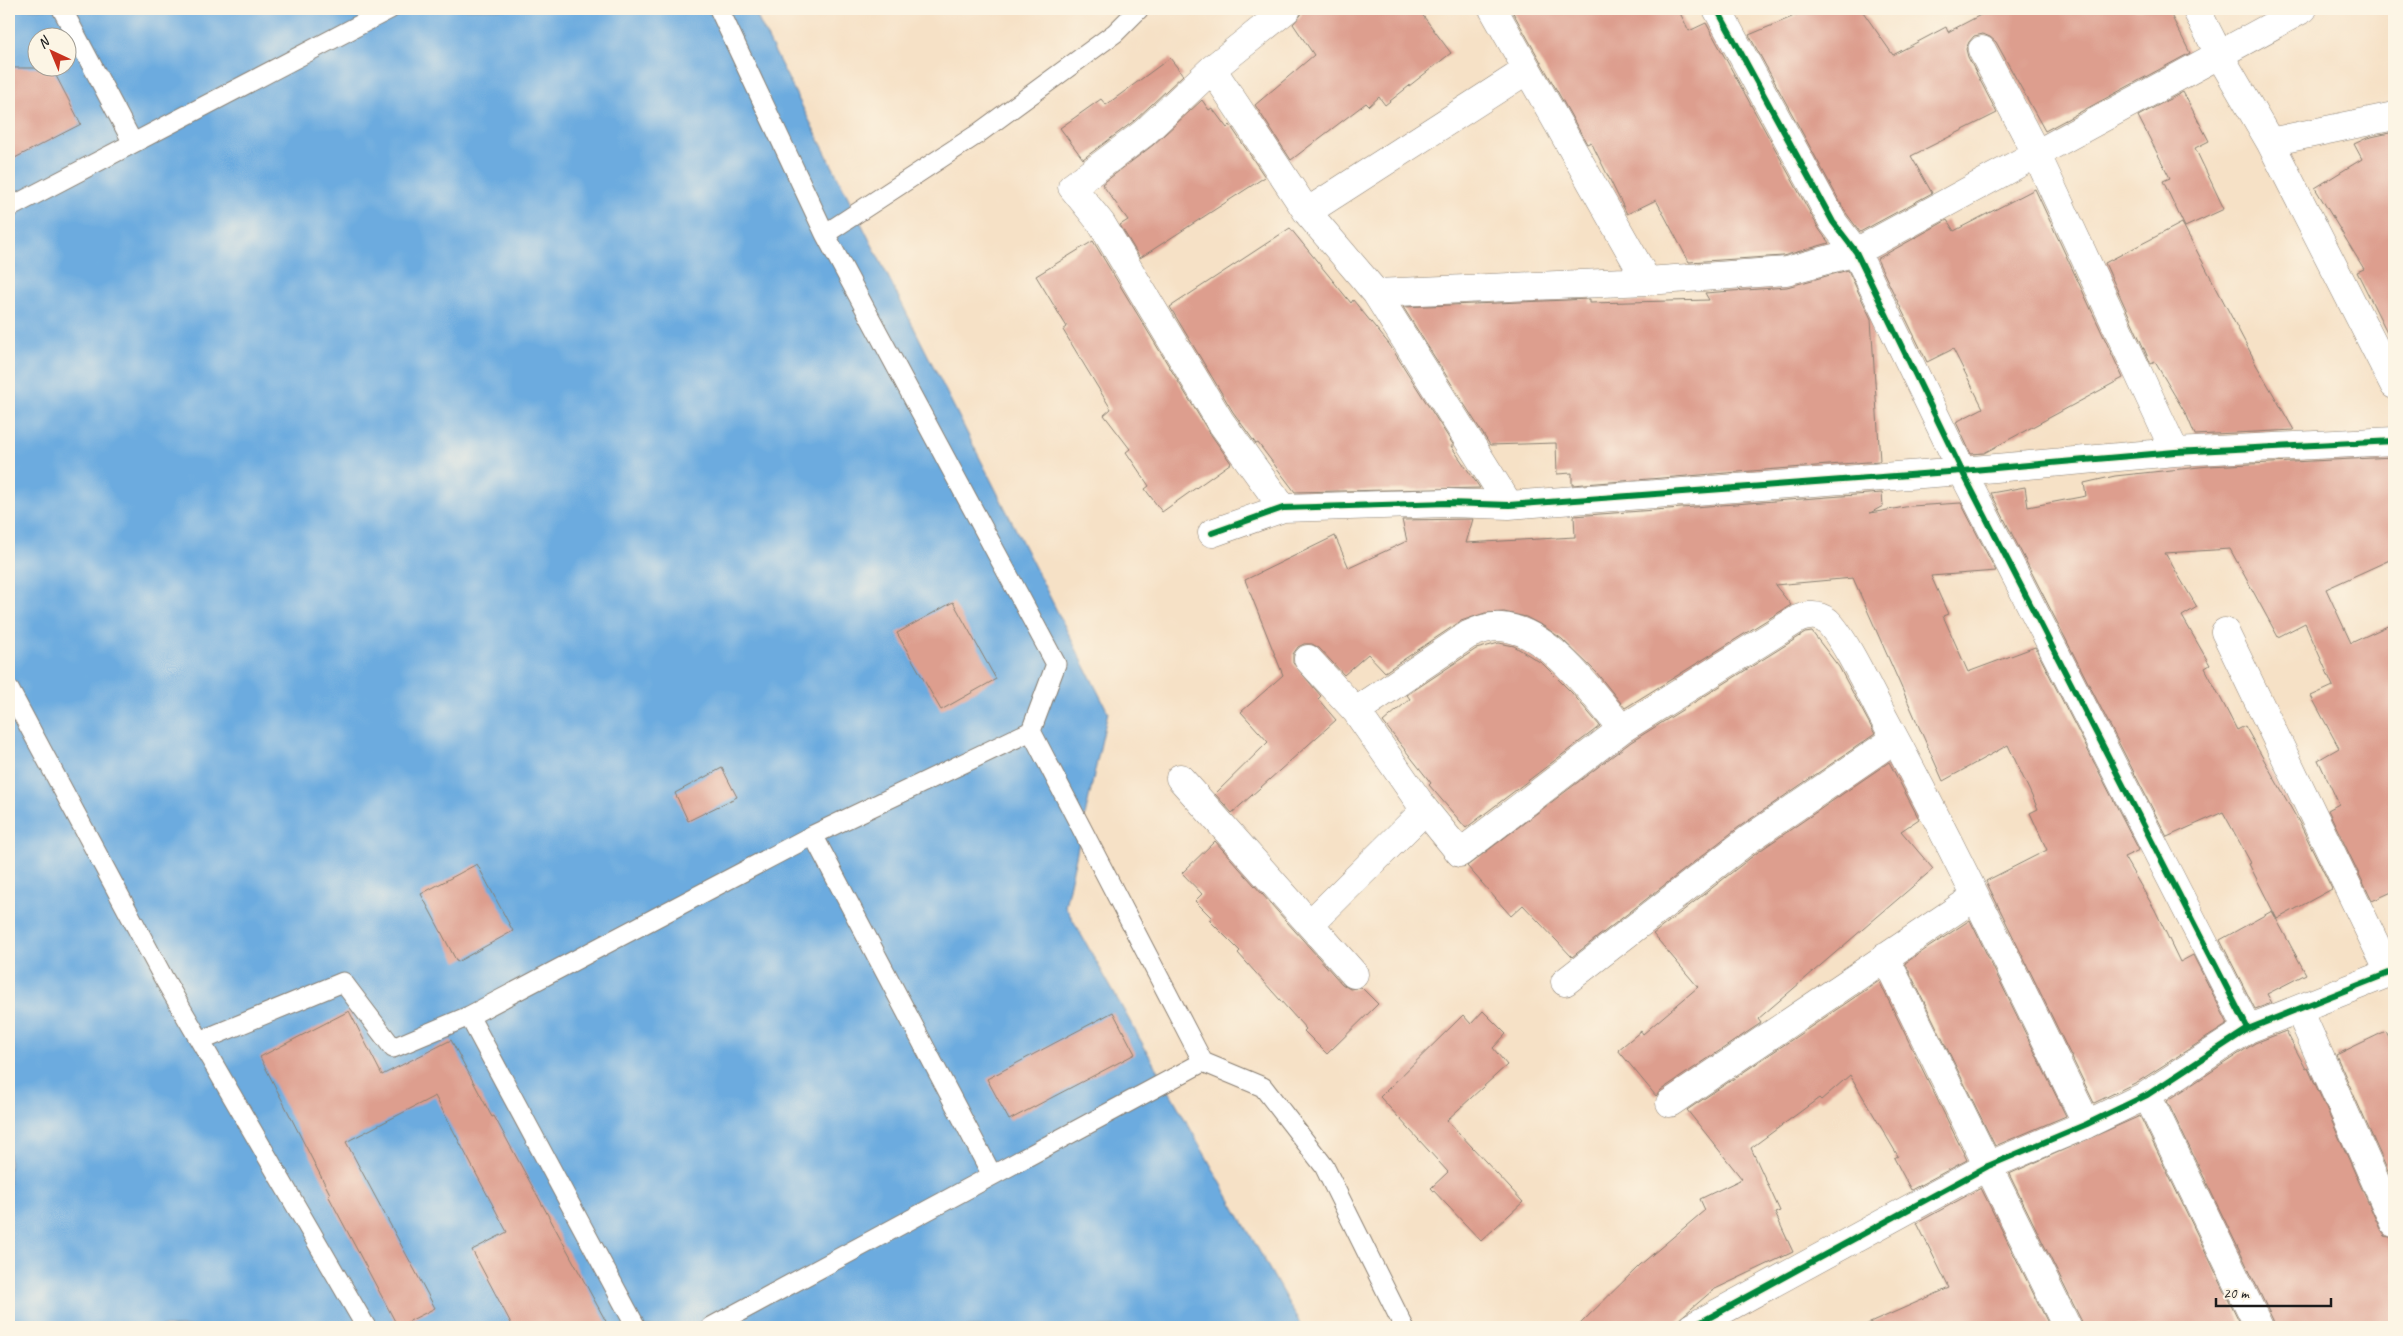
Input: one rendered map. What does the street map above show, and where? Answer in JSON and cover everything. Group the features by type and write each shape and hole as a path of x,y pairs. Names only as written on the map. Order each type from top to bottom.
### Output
{"street":[{"path":"1283,508 1220,421 1101,223 1072,187 1144,133 1212,69 1287,9"},
{"path":"1493,9 1647,280"},
{"path":"1717,9 1834,222 1856,252 1962,471 2248,1029"},
{"path":"2196,9 2220,56 2270,142 2394,385"},
{"path":"1376,293 1647,280 1786,271 1856,252 2036,153 2220,56 2303,9"},
{"path":"1982,50 2036,153 2175,452"},
{"path":"1212,69 1307,212 1376,293 1509,505"},
{"path":"1307,212 1526,70"},
{"path":"2270,142 2394,116"},
{"path":"1212,533 1283,508 1448,503 1509,505 1962,471 2175,452 2394,441"},
{"path":"1308,659 1356,711 1425,810 1460,853 1622,729 1798,619 1810,615 1818,616 1826,621 1839,637 1895,739 2087,1124"},
{"path":"1356,711 1468,635 1484,628 1502,627 1520,632 1549,648 1574,670 1622,729"},
{"path":"1692,1327 1988,1166 2087,1124 2147,1095 2248,1029 2391,972 2225,632"},
{"path":"1565,982 1750,839 1895,739"},
{"path":"1180,778 1354,974"},
{"path":"1310,924 1425,810"},
{"path":"1670,1103 1975,897"},
{"path":"1885,957 2067,1327"},
{"path":"2299,1010 2394,1223"},
{"path":"2147,1095 2259,1327"}],"lane":[{"path":"62,9 133,143"},
{"path":"9,208 390,9"},
{"path":"200,1041 342,982 393,1048 469,1016 813,835 1031,732 1056,664 825,234 720,9"},
{"path":"825,234 976,135 1114,33 1139,9"},
{"path":"9,689 163,977 366,1327"},
{"path":"1031,732 1203,1062 1263,1087 1324,1166 1404,1327"},
{"path":"813,835 992,1175"},
{"path":"469,1016 636,1327"},
{"path":"710,1327 1203,1062"}],"water":[{"path":"9,9 753,9 1108,712 1065,906 1302,1327 9,1327"}],"building":[{"path":"1302,9 1418,9 1451,53 1385,105 1379,97 1369,106 1366,103 1291,160 1255,105 1314,55 1293,24 1301,15"},
{"path":"1511,9 1678,9 1689,31 1706,23 1819,229 1829,243 1783,256 1689,262 1656,200 1627,214 1591,142 1587,144"},
{"path":"1811,9 1861,9 1893,55 1946,27 1948,32 1992,9 2168,9 2190,53 2045,131 1996,42 1983,34 1974,36 1966,49 1968,57 1997,113 1911,156 1932,193 1860,232 1846,213 1749,35"},
{"path":"1170,58 1183,75 1134,121 1083,159 1060,128 1101,99 1106,105"},
{"path":"9,68 28,68 28,78 57,78 81,124 9,161"},
{"path":"2183,92 2209,141 2195,148 2224,209 2185,227 2163,181 2170,178 2138,116"},
{"path":"1202,100 1209,110 1212,108 1227,128 1230,125 1265,177 1140,258 1120,225 1128,220 1102,184 1153,145"},
{"path":"2394,132 2394,346 2357,272 2364,269 2315,188 2362,159 2354,144 2367,138"},
{"path":"2035,189 2123,378 1984,453 1971,454 1956,422 1983,408 1953,349 1927,362 1877,259 1947,220 1954,231"},
{"path":"2182,223 2254,361 2294,430 2195,435 2187,416 2155,362 2151,364 2105,263"},
{"path":"1290,228 1351,303 1353,300 1389,344 1454,446 1451,446 1480,488 1295,492 1258,443 1256,444 1233,412 1170,307"},
{"path":"1093,241 1207,429 1231,463 1162,512 1145,489 1149,486 1126,452 1130,449 1104,415 1111,409 1063,330 1067,327 1036,276"},
{"path":"1848,270 1871,319 1880,461 1572,485 1572,473 1557,474 1556,443 1490,445 1403,307 1590,299 1590,303 1709,300 1705,293 1787,287"},
{"path":"2394,457 2394,558 2326,589 2351,643 2394,623 2394,891 2372,901 2328,810 2339,804 2318,760 2339,748 2311,696 2333,686 2305,623 2278,637 2230,549 2165,553 2197,607 2182,616 2210,665 2205,668 2237,730 2245,726 2300,824 2332,889 2277,919 2249,864 2251,863 2223,812 2167,837 1991,493 2025,487 2028,507 2086,496 2084,483 2115,476 2209,466"},
{"path":"1882,493 1883,506 1870,513 1911,506 1961,503 1996,571 1931,576 1948,614 1943,616 1968,672 2035,647 2139,850 2124,857 2155,910 2180,962 2193,955 2228,1024 2139,1081 2094,1103 1986,881 2047,850 2030,813 2038,809 2008,745 1943,781 1853,578 1775,585 1791,605 1625,708 1596,672 1562,639 1526,617 1504,612 1485,613 1461,621 1385,672 1368,654 1344,675 1319,648 1312,644 1304,644 1298,647 1293,654 1293,663 1321,696 1318,699 1336,720 1232,813 1215,794 1268,742 1241,712 1283,675 1245,580 1335,536 1349,568 1407,541 1402,520 1473,519 1466,543 1575,537 1574,516"},
{"path":"953,602 996,679 941,710 897,633"},
{"path":"1812,632 1839,667 1875,734 1739,827 1572,957 1523,905 1511,916 1467,866 1631,742 1805,633"},
{"path":"1499,643 1514,646 1543,664 1572,693 1600,726 1466,828 1429,785 1431,783 1383,722 1410,699 1407,695 1476,649"},
{"path":"1889,762 1919,819 1901,831 1933,869 1758,1019 1761,1023 1661,1090 1656,1096 1618,1050 1641,1031 1643,1034 1698,987 1653,934 1758,852"},
{"path":"722,768 737,797 688,821 675,793"},
{"path":"1215,841 1342,984 1350,989 1361,987 1378,1004 1327,1054 1304,1031 1306,1029 1238,953 1240,951 1209,920 1212,918 1195,901 1202,894 1182,873"},
{"path":"477,864 513,931 457,962 421,894"},
{"path":"2272,911 2306,974 2267,994 2272,1003 2255,1009 2220,940"},
{"path":"1970,920 2066,1116 1995,1146 1905,963"},
{"path":"1879,981 1967,1160 1911,1190 1894,1158 1898,1156 1850,1075 1821,1100 1819,1098 1751,1148 1780,1211 1775,1213 1793,1252 1713,1290 1670,1327 1577,1327 1640,1265 1705,1210 1700,1199 1742,1179 1687,1110"},
{"path":"349,1011 382,1075 451,1040 609,1327 513,1327 472,1250 507,1232 435,1096 346,1142 435,1308 398,1327 328,1195 330,1194 260,1057"},
{"path":"1483,1011 1506,1034 1493,1048 1507,1065 1447,1120 1523,1202 1481,1241 1431,1188 1448,1172 1380,1097 1463,1015 1471,1024"},
{"path":"1113,1012 1135,1054 1009,1120 987,1079"},
{"path":"2286,1031 2306,1069 2308,1068 2380,1229 2385,1236 2394,1238 2394,1327 2274,1327 2273,1320 2167,1101 2255,1043"},
{"path":"2386,1031 2394,1048 2394,1185 2336,1055"},
{"path":"2140,1116 2242,1327 2082,1327 2081,1320 2009,1174"},
{"path":"1981,1188 2050,1327 1861,1327 1949,1288 1917,1223"}],"cycle path":[{"path":"1717,9 1833,222 1856,252 1962,471 2248,1029"},
{"path":"1212,533 1283,508 1448,503 1509,505 1962,471 2175,452 2394,441"},
{"path":"1692,1327 1988,1166 2087,1124 2147,1095 2248,1029 2394,971"}]}
